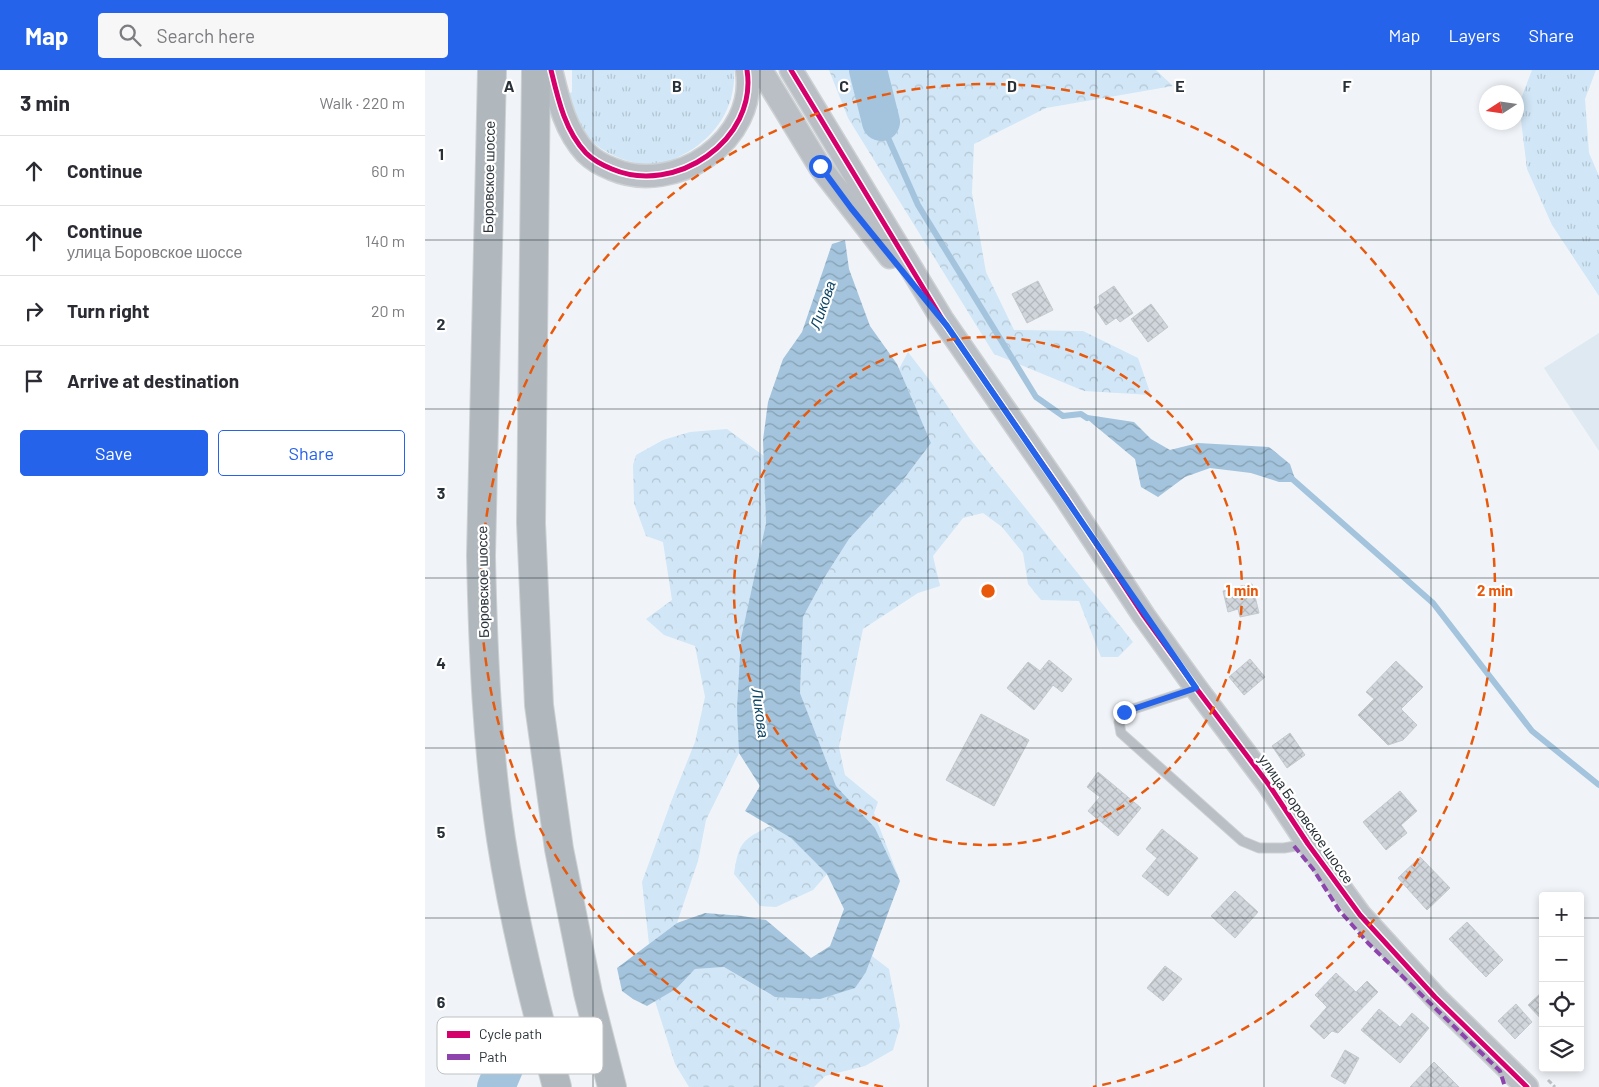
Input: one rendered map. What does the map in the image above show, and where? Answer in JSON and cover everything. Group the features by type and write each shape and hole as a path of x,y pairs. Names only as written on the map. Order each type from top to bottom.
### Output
{"main road":[{"name":"Боровское шоссе","path":"492,70 481,556 482,613 488,723 501,838 510,894 539,1017"},
{"path":"536,70 531,524 541,720 559,849 594,1017"},
{"path":"603,1054 611,1087"},
{"name":"Боровское шоссе","path":"554,1074 557,1087"}],"street":[{"path":"551,70 559,102 567,123 587,155 619,172 655,176 666,175 691,165 706,156 729,135 735,128 743,111 749,87 747,70"},
{"path":"761,70 820,166 863,223 942,319"},
{"path":"791,70 942,319"},
{"name":"улица Боровское шоссе","path":"942,319 1196,688 1269,785 1308,844 1360,914 1435,997 1527,1087"}],"lane":[{"path":"1196,688 1124,712 1119,722 1121,733 1242,841 1259,848 1284,848 1308,844"}],"shaded area":[{"path":"1599,333 1599,451 1544,368"}],"green space":[{"path":"572,70 734,70 734,83 728,107 708,137 699,145 673,160 663,163 645,164 627,161 610,154 590,140 585,134 568,94 572,92"},
{"path":"829,70 1156,70 1173,86 1046,108 974,144 972,193 986,272 1014,330 1083,331 1138,358 1151,395 1084,391 994,354 848,118"},
{"path":"1532,70 1596,70 1585,99 1589,153 1599,176 1599,296 1552,225 1527,169 1522,130 1524,130 1524,91"},
{"path":"908,352 970,439 1133,642 1118,657 1101,657 1079,601 1041,600 1028,584 1023,553 1002,527 983,513 963,518 933,556 940,586 918,593 863,629 839,747 845,775 878,802 874,813 900,881 875,828 836,786 800,693 803,617 824,578 849,539 900,484 931,443 899,369"},
{"path":"727,429 764,456 766,523 741,638 739,753 706,820 698,861 677,923 649,944 642,882 695,742 705,697 695,646 664,635 646,619 672,600 663,542 646,536 634,503 633,465 636,455 663,440 690,432"},
{"path":"770,826 791,838 827,874 813,890 776,907 760,906 734,874 743,843"},
{"path":"872,956 889,969 900,1026 893,1050 865,1066 825,1076 814,1087 689,1087 675,1064 655,1001 676,989 695,969 724,967 771,995 866,972"}],"water":[{"path":"845,240 849,269 870,326 897,364 931,443 900,484 849,539 824,578 803,617 800,693 836,786 875,828 900,881 866,972 855,988 820,999 775,997 724,967 695,969 676,989 647,1006 622,991 617,968 677,923 705,913 766,920 811,958 830,946 844,909 827,874 791,838 745,811 760,786 739,753 737,708 741,638 766,523 763,440 768,402 783,359 802,332 832,244"},
{"path":"1081,414 1134,422 1151,439 1170,450 1198,443 1269,447 1290,464 1296,482 1279,482 1251,473 1210,468 1185,477 1158,497 1141,487 1135,459"}],"building":[{"path":"1038,281 1053,310 1027,323 1012,294"},
{"path":"1114,286 1133,313 1120,322 1116,318 1106,325 1094,307 1100,303 1099,296"},
{"path":"1151,304 1168,327 1148,342 1131,319"},
{"path":"1252,584 1259,613 1240,617 1238,609 1228,612 1223,591"},
{"path":"1250,659 1265,677 1244,695 1229,677"},
{"path":"1049,660 1072,679 1062,692 1053,685 1034,710 1007,688 1028,662 1040,671"},
{"path":"1396,661 1423,687 1401,709 1417,725 1403,740 1388,745 1358,715 1374,699 1366,692"},
{"path":"981,714 1029,740 994,806 946,780"},
{"path":"1290,733 1305,755 1287,768 1272,746"},
{"path":"1098,772 1141,808 1118,836 1088,811 1100,797 1087,787"},
{"path":"1400,791 1417,811 1401,825 1407,833 1386,850 1363,822"},
{"path":"1162,829 1198,858 1168,896 1142,876 1157,858 1146,849"},
{"path":"1420,857 1450,888 1427,910 1398,878"},
{"path":"1235,891 1258,912 1235,938 1211,916"},
{"path":"1467,922 1503,960 1486,977 1449,939"},
{"path":"1165,966 1182,979 1163,1001 1147,988"},
{"path":"1336,973 1356,992 1367,981 1378,992 1338,1033 1332,1031 1324,1039 1310,1026 1327,1007 1315,995"},
{"path":"1539,995 1539,1017 1528,1005"},
{"path":"1516,1004 1532,1022 1515,1039 1498,1021"},
{"path":"1379,1009 1400,1027 1412,1013 1429,1028 1400,1063 1361,1030"},
{"path":"1345,1050 1359,1058 1345,1084 1331,1076"},
{"path":"1434,1062 1459,1087 1410,1087"}],"waterway":[{"name":"Ликова","path":"868,70 881,122"},
{"path":"881,122 918,205 1036,397 1063,416 1081,414 1087,418"},
{"path":"1290,477 1433,603 1532,731 1599,785"},
{"name":"Ликова","path":"496,1087 502,1074"}],"marked path":[{"path":"1294,846 1313,869 1339,910 1368,943 1500,1071 1505,1087"}],"cycle path":[{"path":"551,70 563,114 579,144 589,156 601,164 636,175 661,175 685,168 707,156 726,139 739,119 747,95 747,70"},
{"path":"791,70 942,319 1066,498 1144,616 1269,785 1308,844 1360,915 1435,997 1527,1087"}],"route":[{"path":"820,166 851,208 942,319 1196,688 1124,712"}]}
